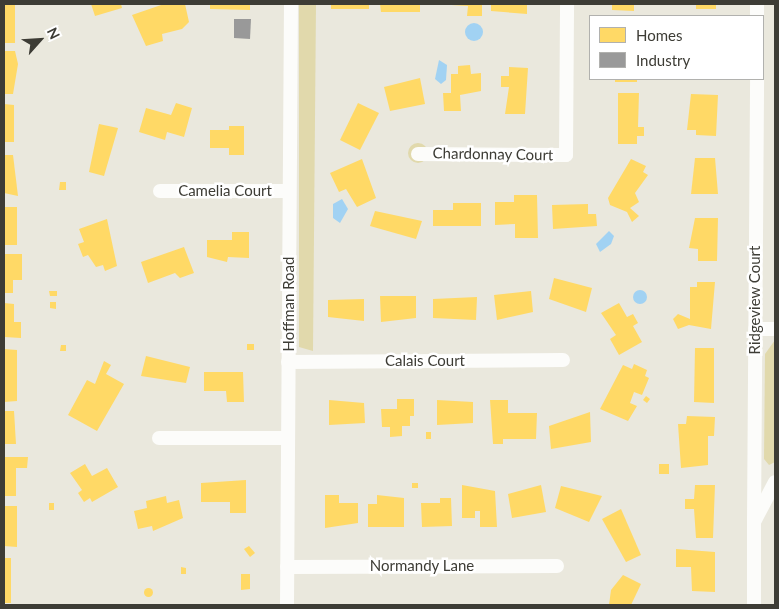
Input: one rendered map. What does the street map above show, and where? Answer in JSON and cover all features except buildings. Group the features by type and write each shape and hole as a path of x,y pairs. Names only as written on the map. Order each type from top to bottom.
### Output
{"street":[{"name":"Hoffman Road","path":"286,605 291,4"},
{"name":"Chardonnay Court","path":"418,154 566,155 567,4"},
{"name":"Ridgeview Court","path":"754,605 756,80"},
{"name":"Camelia Court","path":"160,191 290,191"},
{"path":"755,329 775,329"},
{"name":"Calais Court","path":"288,362 563,360"},
{"path":"159,438 288,438"},
{"path":"754,522 775,482"},
{"name":"Normandy Lane","path":"287,567 558,566"}],"shaded area":[{"path":"299,4 316,4 313,351 299,347"},
{"path":"418,143 425,146 428,153 425,160 418,163 411,160 408,153 411,146"},
{"path":"775,340 775,462 769,465 764,459 765,354"}],"water":[{"path":"470,23 478,23 483,28 481,39 470,41 465,36 465,28"},
{"path":"439,60 447,65 446,80 441,84 435,79"},
{"path":"342,199 348,209 340,223 333,218 333,204"},
{"path":"609,231 614,236 611,244 600,252 596,244"},
{"path":"637,290 643,290 647,297 643,304 637,304 633,300 633,294"}]}
